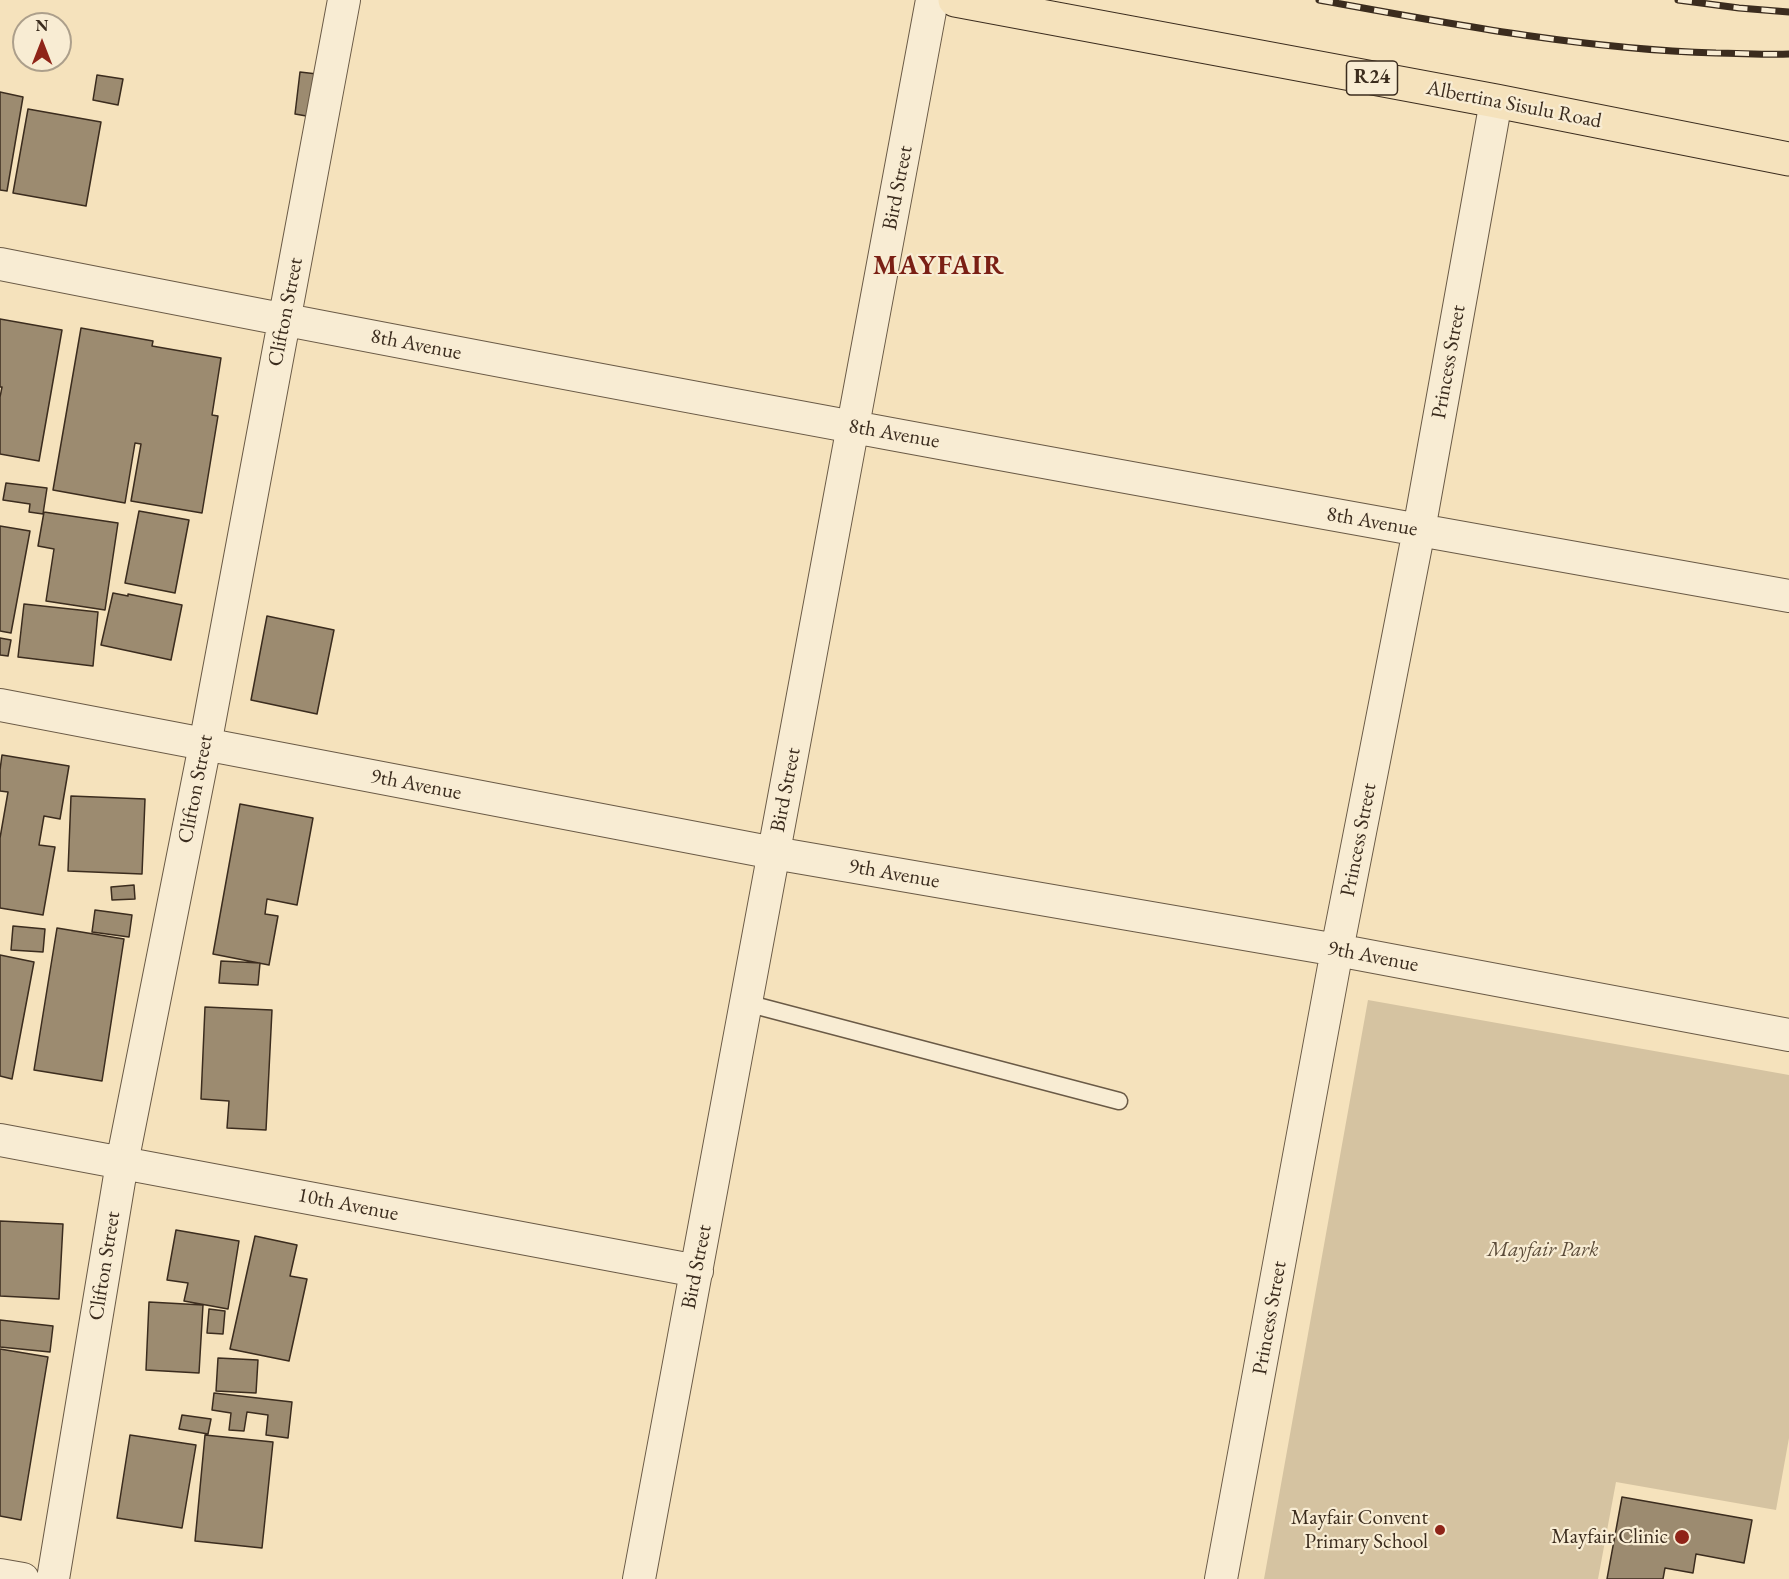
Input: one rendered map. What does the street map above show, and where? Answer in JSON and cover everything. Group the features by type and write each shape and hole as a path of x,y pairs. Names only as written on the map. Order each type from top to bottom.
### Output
{"main road":[{"name":"Albertina Sisulu Road","path":"955,0 1496,100 1789,159"}],"street":[{"name":"Clifton Street","path":"53,1579 122,1163 205,745 344,0"},
{"name":"Bird Street","path":"639,1579 932,0"},
{"name":"Princess Street","path":"1221,1579 1337,950 1419,530 1496,100"},
{"name":"8th Avenue","path":"0,264 285,320 853,426 1789,596"},
{"name":"9th Avenue","path":"0,705 774,853 1337,950 1789,1035"},
{"name":"10th Avenue","path":"0,1140 697,1270"},
{"path":"0,1575 23,1579"}],"lane":[{"path":"746,1003 1119,1101"}],"green space":[{"name":"Mayfair Park","path":"1368,1000 1789,1075 1789,1438 1776,1510 1616,1482 1598,1579 1264,1579"}],"building":[{"path":"300,72 317,74 312,117 295,114"},
{"path":"97,75 123,79 118,105 93,100"},
{"path":"0,92 23,97 7,191 0,190"},
{"path":"28,109 101,122 86,206 13,193"},
{"path":"0,319 62,330 39,461 0,454 2,387 0,387"},
{"path":"81,328 153,341 152,346 221,358 212,415 218,416 202,513 131,501 141,444 135,443 125,503 53,490"},
{"path":"6,483 47,488 43,514 29,512 30,504 3,500"},
{"path":"139,511 189,520 175,593 125,583"},
{"path":"44,512 118,523 105,610 46,601 54,549 38,546"},
{"path":"0,526 30,531 11,633 0,631"},
{"path":"113,593 182,605 171,660 101,645"},
{"path":"24,604 98,612 93,666 18,657"},
{"path":"267,616 334,630 317,714 251,700"},
{"path":"0,638 11,640 8,656 0,655"},
{"path":"2,755 69,766 60,819 44,816 39,845 55,847 43,915 0,908 0,838 8,792 0,791"},
{"path":"71,796 145,799 142,874 68,871"},
{"path":"240,804 313,818 297,905 267,899 265,914 278,916 269,965 213,954"},
{"path":"134,885 135,899 112,900 111,887"},
{"path":"95,910 132,915 129,937 92,932"},
{"path":"13,926 45,929 43,952 11,950"},
{"path":"57,928 124,939 102,1081 34,1070"},
{"path":"0,955 34,962 12,1079 0,1076"},
{"path":"221,961 260,963 258,985 219,983"},
{"path":"205,1007 272,1010 266,1130 227,1128 229,1101 201,1099"},
{"path":"0,1221 63,1224 59,1299 0,1296"},
{"path":"176,1230 239,1241 228,1309 184,1301 188,1283 167,1280"},
{"path":"255,1236 297,1245 290,1276 307,1279 289,1361 230,1349"},
{"path":"149,1302 203,1305 199,1373 146,1370"},
{"path":"209,1309 225,1311 223,1334 207,1333"},
{"path":"0,1320 53,1326 50,1352 0,1347"},
{"path":"0,1349 48,1357 21,1520 0,1516"},
{"path":"218,1358 258,1360 256,1393 216,1391"},
{"path":"214,1393 292,1402 288,1438 266,1435 268,1415 247,1412 244,1431 229,1430 231,1413 212,1410"},
{"path":"182,1415 211,1419 208,1434 179,1429"},
{"path":"130,1435 196,1445 182,1528 117,1518"},
{"path":"205,1435 273,1442 262,1548 195,1541"},
{"name":"Mayfair Clinic","path":"1622,1497 1752,1520 1744,1563 1696,1554 1693,1573 1665,1568 1663,1579 1607,1579"}],"railway":[{"path":"1319,0 1566,41 1666,51 1789,54"},
{"path":"1678,0 1789,12"}],"place":[{"name":"Mayfair Convent Primary School","path":"1440,1530"},
{"name":"Mayfair Clinic","path":"1682,1537"}],"district":[{"name":"MAYFAIR","path":"939,267"}]}
